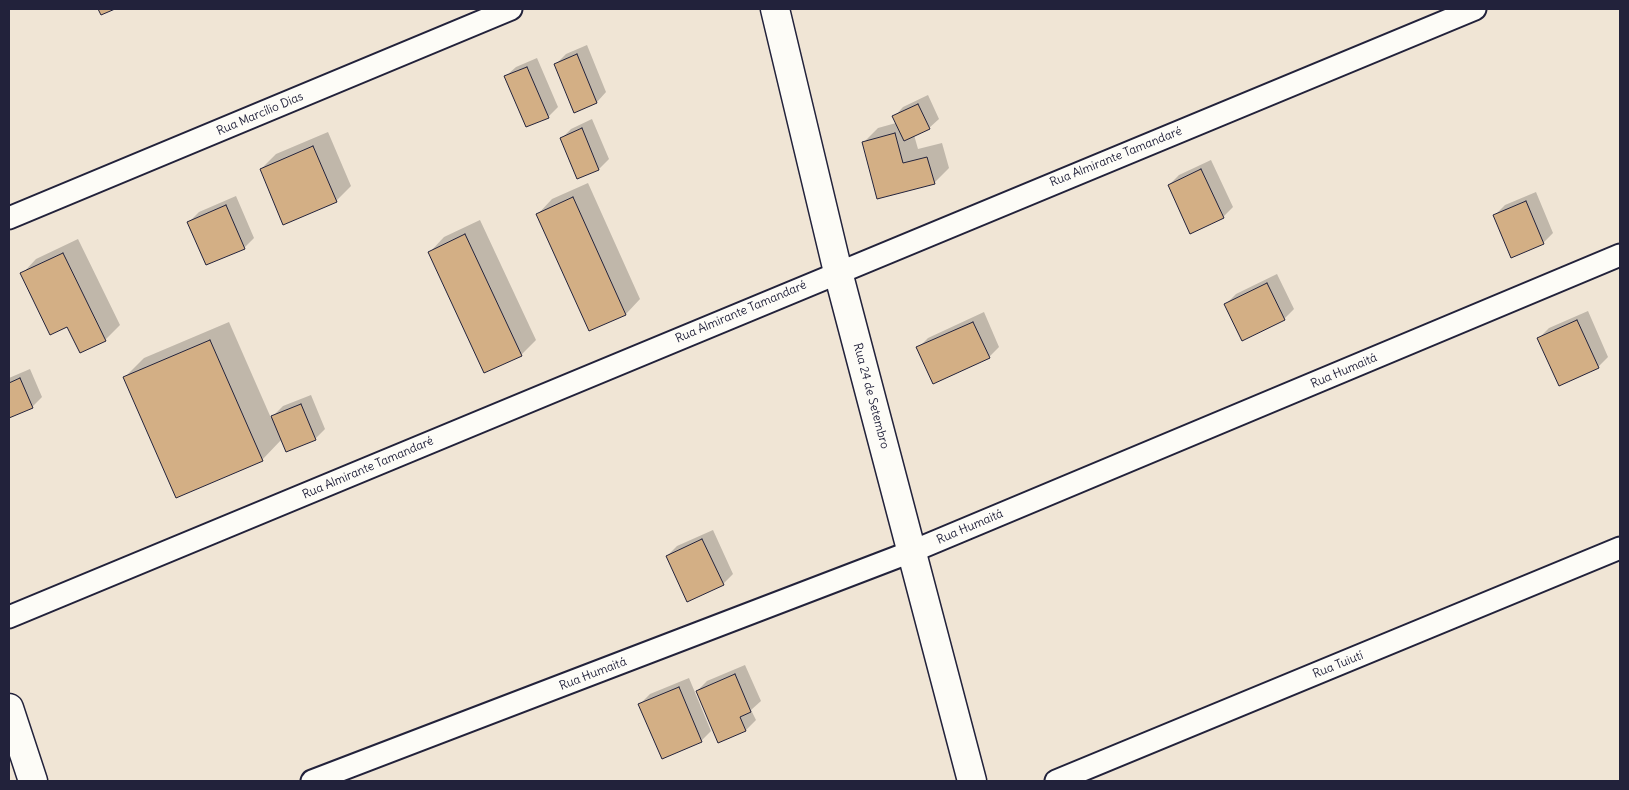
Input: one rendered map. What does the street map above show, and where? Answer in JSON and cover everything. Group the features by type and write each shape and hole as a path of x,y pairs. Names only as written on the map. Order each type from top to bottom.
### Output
{"street":[{"name":"Rua Marcílio Dias","path":"9,218 511,9"},
{"name":"Rua 24 de Setembro","path":"775,9 838,272 972,781"},
{"name":"Rua Almirante Tamandaré","path":"9,617 1475,9"},
{"name":"Rua Humaitá","path":"312,781 913,551 1620,255"},
{"name":"Rua Tuiutí","path":"1056,781 1620,548"},
{"path":"9,708 32,781"}],"building":[{"path":"98,9 115,9 101,15"},
{"path":"577,54 597,103 574,113 554,64"},
{"path":"527,67 549,118 526,127 504,76"},
{"path":"918,104 930,129 904,141 892,116"},
{"path":"582,128 599,170 577,179 560,138"},
{"path":"895,133 903,163 927,157 935,184 877,199 862,142"},
{"path":"313,146 337,202 283,225 260,169"},
{"path":"1201,169 1224,218 1190,234 1168,185"},
{"path":"573,197 626,315 589,331 536,214"},
{"path":"1526,201 1544,244 1511,258 1493,215"},
{"path":"226,205 245,249 206,265 187,222"},
{"path":"465,234 522,356 484,373 428,252"},
{"path":"63,253 106,341 80,353 67,327 50,335 20,273"},
{"path":"1267,283 1285,320 1242,341 1224,304"},
{"path":"1577,320 1599,368 1559,386 1537,338"},
{"path":"973,322 990,358 933,384 916,347"},
{"path":"210,340 263,461 176,498 123,377"},
{"path":"20,378 33,408 9,418 9,383"},
{"path":"301,404 316,440 286,452 271,416"},
{"path":"702,539 724,585 687,602 666,556"},
{"path":"735,674 751,712 740,717 746,731 718,743 696,691"},
{"path":"679,687 702,742 662,759 638,704"}]}
